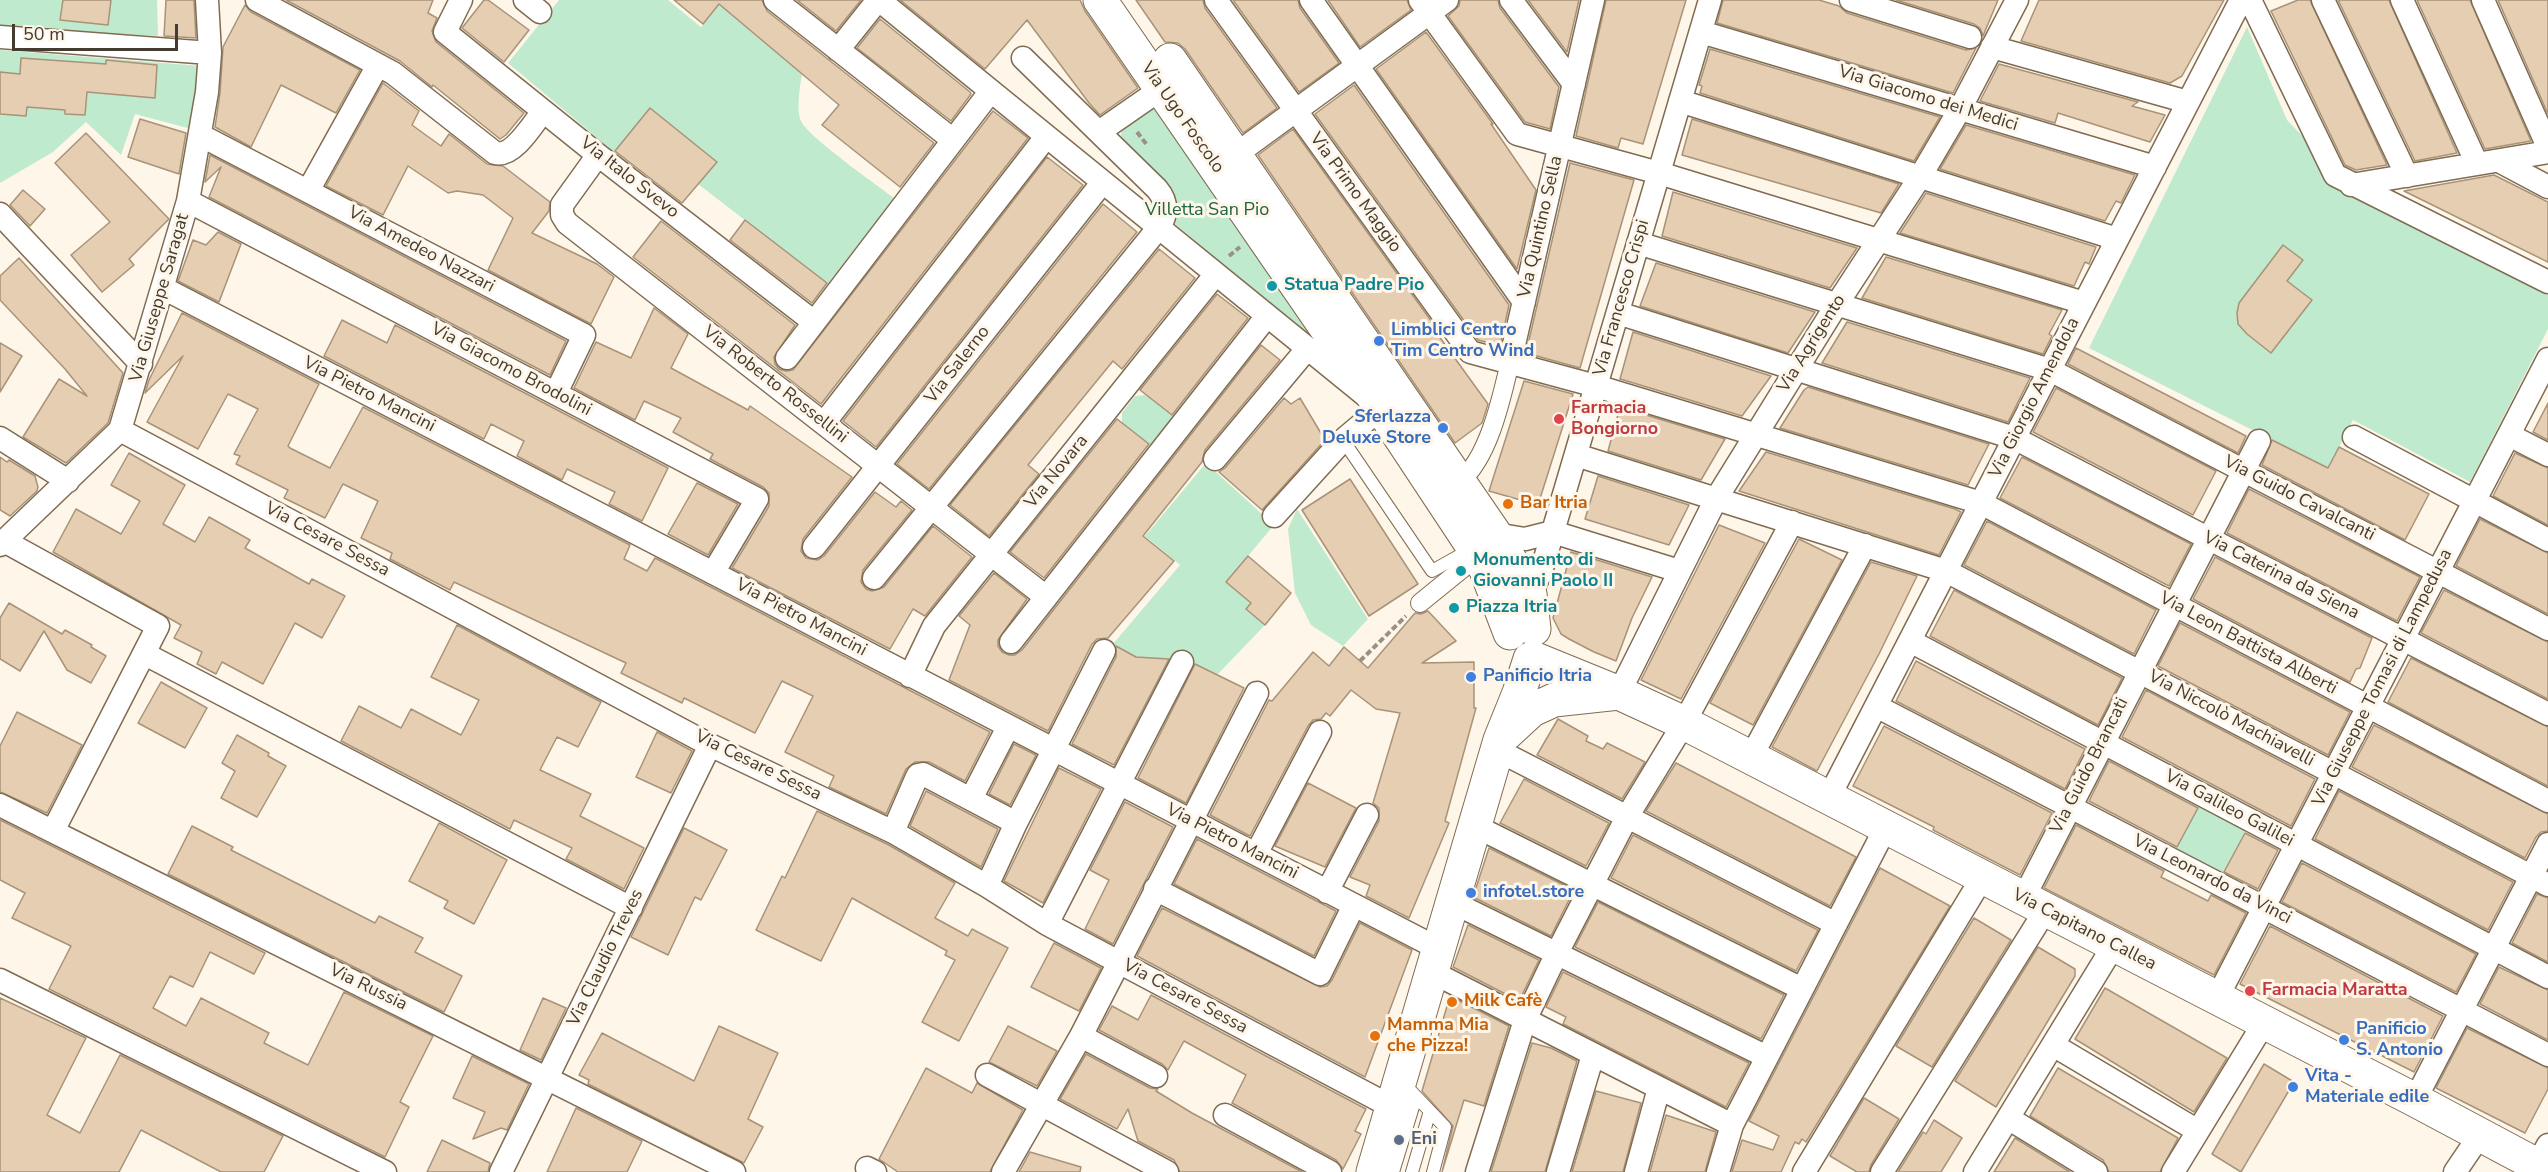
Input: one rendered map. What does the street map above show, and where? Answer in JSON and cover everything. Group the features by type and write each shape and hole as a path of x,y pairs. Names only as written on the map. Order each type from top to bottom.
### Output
{"main road":[{"name":"Via Ugo Foscolo","path":"1100,0 1381,408 1482,546 1530,594 1525,643"},
{"name":"Via Ugo Foscolo","path":"1128,0 1460,481 1482,546 1525,643"},
{"name":"Via Capitano Callea","path":"1525,643 1618,693 1684,723 1829,797 2480,1135 2544,1160"},
{"path":"1373,1172 1403,1096 1435,960 1498,745 1501,695 1525,643"},
{"path":"1498,745 1533,710 1554,699 1618,693"}],"street":[{"name":"Via Giuseppe Saragat","path":"2,543 120,430 188,201 207,92 210,53 207,0"},
{"path":"257,0 393,73 499,154 511,150 543,111"},
{"name":"Via Italo Svevo","path":"461,0 445,32 598,155 814,322"},
{"path":"775,0 953,141"},
{"path":"838,50 879,0 1381,408 1343,440 1274,516"},
{"name":"Via Primo Maggio","path":"1216,0 1470,352 1596,386 1755,434"},
{"path":"1311,0 1524,302"},
{"path":"1511,0 1574,84"},
{"name":"Via Quintino Sella","path":"1460,481 1466,476 1477,458 1498,416 1593,0"},
{"name":"Via Francesco Crispi","path":"1530,594 1541,572 1710,0"},
{"path":"1851,0 1970,37"},
{"name":"Via Agrigento","path":"1618,693 1716,499 1837,304 1920,177 1960,109 2017,0"},
{"name":"Via Giorgio Amendola","path":"1829,797 2241,0"},
{"path":"2250,0 2335,175 2548,282"},
{"path":"2323,0 2406,176"},
{"path":"2402,0 2488,162 2548,186"},
{"path":"2483,0 2548,147"},
{"path":"1235,155 1358,64 1432,4 1517,134 1659,173 2084,303"},
{"name":"Via Giacomo dei Medici","path":"1701,32 2155,167"},
{"path":"0,37 210,53"},
{"path":"1992,47 2188,102"},
{"path":"874,578 1158,229 1165,215 1165,200 1154,185 1023,58"},
{"path":"308,191 378,65"},
{"path":"1099,132 1161,89"},
{"path":"787,358 990,92"},
{"path":"1680,101 2117,239"},
{"name":"Via Amedeo Nazzari","path":"201,135 584,335 556,393"},
{"path":"824,423 1046,137"},
{"path":"2351,185 2548,152"},
{"name":"Via Roberto Rossellini","path":"598,155 562,205 562,215 567,223 1046,597"},
{"name":"Via Salerno","path":"814,547 1102,183"},
{"name":"Via Giacomo Brodolini","path":"188,201 758,499 713,573"},
{"path":"0,214 141,364"},
{"name":"Via Guido Cavalcanti","path":"1638,243 2050,370 2548,629"},
{"name":"Via Novara","path":"910,676 934,626 1215,275"},
{"name":"Via Pietro Mancini","path":"163,288 1354,905 1525,1020 1732,1125"},
{"name":"Via Caterina da Siena","path":"1618,313 2014,438 2548,714"},
{"path":"1011,642 1267,316"},
{"path":"1215,459 1307,349"},
{"name":"Via Giuseppe Tomasi di Lampedusa","path":"2217,998 2547,362"},
{"name":"Via Cesare Sessa","path":"120,430 710,745 893,832 987,886 1047,924 1118,962 1403,1096"},
{"name":"Via Leon Battista Alberti","path":"1755,434 1981,503 2548,801"},
{"path":"2509,435 2548,455"},
{"path":"2354,437 2548,540"},
{"path":"0,438 68,481"},
{"name":"Via Guido Brancati","path":"1882,1172 2034,905 2069,806 2259,441"},
{"name":"Via Niccolò Machiavelli","path":"1576,455 1946,571 2540,880"},
{"path":"1477,1172 1525,1020 1557,953 1627,817 1684,723 1792,522"},
{"path":"1420,603 1482,546 1553,532 1679,571"},
{"path":"2,543 158,626 53,831"},
{"path":"1751,758 1865,545"},
{"name":"Via Galileo Galilei","path":"1910,641 2548,977"},
{"path":"987,886 1016,823 1104,651"},
{"path":"144,654 631,908"},
{"path":"1047,924 1182,662"},
{"path":"1003,1172 1081,1036 1257,693"},
{"name":"Via Leonardo da Vinci","path":"1876,706 2548,1055"},
{"path":"971,799 1008,727"},
{"path":"1256,855 1320,732"},
{"name":"Via Claudio Treves","path":"501,1172 710,745"},
{"path":"1498,745 1627,817 1836,924"},
{"path":"893,832 918,775 923,774 1016,823"},
{"name":"Via Russia","path":"0,805 734,1172"},
{"path":"1327,892 1367,815"},
{"path":"1475,826 1802,988"},
{"path":"1718,1172 1732,1125 1886,827"},
{"path":"2415,1100 2494,948 2540,880 2548,844"},
{"path":"1804,1172 1982,878"},
{"path":"1155,889 1320,974 1354,905"},
{"path":"1452,902 1767,1057"},
{"path":"1975,1172 2114,945"},
{"path":"0,980 385,1172"},
{"path":"2173,1172 2264,1023"},
{"path":"1081,1036 1156,1076"},
{"path":"2053,1046 2198,1131"},
{"path":"1558,1172 1593,1055"},
{"path":"987,1075 1156,1169"},
{"path":"1636,1172 1659,1088"},
{"path":"1225,1115 1330,1172"},
{"path":"2008,1118 2096,1172"},
{"path":"2455,1172 2480,1135"}],"lane":[{"path":"1343,440 1432,571 1482,546"},
{"path":"1394,1172 1403,1096 1430,1111 1445,1128 1433,1172"},
{"path":"1413,1172 1430,1111"}],"path":[{"path":"1135,130 1148,147"},
{"path":"1229,256 1244,245"},
{"path":"1221,249 1238,264"},
{"path":"1360,661 1420,603"}],"green space":[{"path":"0,0 157,0 158,36 0,28"},
{"path":"559,0 668,0 701,27 719,4 802,74 799,111 801,121 806,128 829,149 894,198 828,284 698,184 650,109 614,152 508,63"},
{"path":"2247,27 2287,120 2307,141 2339,190 2548,295 2548,329 2470,482 2353,420 2328,468 2089,348"},
{"path":"0,50 201,66 191,129 135,114 121,155 86,122 53,152 0,183"},
{"name":"Villetta San Pio","path":"1166,95 1317,344 1173,222 1177,200 1123,141 1121,135 1123,128"},
{"path":"1146,395 1174,417 1151,445 1122,423 1122,413 1135,396"},
{"path":"1206,463 1274,525 1226,582 1251,603 1246,609 1265,625 1217,675 1189,662 1136,657 1113,644 1180,565 1145,536"},
{"path":"1297,509 1368,619 1343,646 1311,625 1295,593 1288,529"},
{"path":"2200,803 2247,828 2220,879 2173,855"}],"building":[{"path":"63,0 111,0 108,25 60,20"},
{"path":"166,0 194,0 196,38 164,36"},
{"path":"286,0 433,0 428,13 437,18 432,31 436,42 524,113 500,139 400,61"},
{"path":"484,0 488,0 529,30 504,62 462,28"},
{"path":"674,0 762,0 767,11 934,143 900,187 822,125 839,105 719,4 703,24"},
{"path":"797,0 861,0 836,31"},
{"path":"900,0 1080,0 1085,11 1138,88 1100,115 1027,20 985,69"},
{"path":"1136,0 1203,0 1205,8 1277,108 1243,133 1185,49 1178,43 1165,42"},
{"path":"1233,0 1298,0 1300,8 1339,63 1299,92"},
{"path":"1328,0 1407,0 1411,10 1360,47"},
{"path":"1460,0 1498,0 1500,8 1559,87 1550,129 1525,122 1448,16 1459,6"},
{"path":"1528,0 1579,0 1567,52"},
{"path":"1606,0 1686,0 1643,144 1621,138 1618,148 1576,136"},
{"path":"1723,0 1819,0 1839,6 1847,13 1966,50 1976,48 1953,93 1717,23"},
{"path":"1896,0 1998,0 1983,36 1980,28 1974,24"},
{"path":"2039,0 2224,0 2182,76 2170,83 2021,41"},
{"path":"2298,0 2310,0 2387,165 2356,170 2345,165 2271,11"},
{"path":"2338,0 2389,0 2457,153 2415,161"},
{"path":"2417,0 2470,0 2531,141 2485,149"},
{"path":"2498,0 2548,0 2548,114"},
{"path":"245,5 251,12 360,70 336,113 281,85 251,147 215,127 223,47"},
{"path":"880,19 970,92 971,94 951,121 857,48"},
{"path":"1426,32 1493,124 1491,124 1536,190 1517,269 1376,69"},
{"path":"1710,49 1940,117 1914,161 1700,93 1702,86 1699,85"},
{"path":"21,58 106,64 106,60 157,65 155,98 87,92 85,115 65,114 65,110 27,107 26,116 0,114 0,72 20,74"},
{"path":"1999,64 2138,102 2132,106 2165,115 2150,142 2058,113 2055,123 1980,101"},
{"path":"383,83 419,111 412,125 441,146 449,134 487,164 503,166 550,202 549,211 532,233 597,264 614,277 591,324 488,270 513,218 483,195 457,191 448,193 408,166 383,215 326,186"},
{"path":"1354,85 1509,305 1500,346 1478,340 1315,114"},
{"path":"650,108 717,162 682,203 615,151"},
{"path":"993,111 1028,138 821,404 633,257 661,221 795,325 774,357 779,369 793,370"},
{"path":"140,119 186,133 179,174 128,157"},
{"path":"1692,119 1899,184 1881,213 1682,155"},
{"path":"1966,125 2135,175 2121,203 2116,201 2105,221 1940,169"},
{"path":"1293,129 1488,404 1482,423 1455,443 1258,155"},
{"path":"86,133 169,219 129,259 134,265 102,292 71,255 110,222 55,163"},
{"path":"210,155 566,341 550,375 209,197 221,167 205,182"},
{"path":"1047,157 1083,185 876,447 843,421"},
{"path":"1570,163 1634,180 1580,368 1526,353"},
{"path":"2494,175 2548,202 2548,262 2404,191"},
{"path":"23,190 45,209 30,226 10,205"},
{"path":"1673,192 1857,248 1830,288 1662,236"},
{"path":"1926,193 2096,247 2089,264 2085,262 2074,286 1900,233"},
{"path":"1103,204 1137,232 929,489 897,464"},
{"path":"745,220 827,283 812,303 730,240"},
{"path":"218,232 241,244 219,302 178,281 193,240 206,245"},
{"path":"2283,245 2303,260 2287,281 2312,300 2271,353 2238,324 2237,313 2239,303"},
{"path":"1159,249 1195,278 1122,369 1113,361 1028,465 1039,474 989,536 950,505"},
{"path":"1886,257 2062,310 2049,334 2052,336 2043,354 1862,298"},
{"path":"19,258 123,373 108,423 66,463 23,437 59,379 87,396 65,369 0,300 0,276"},
{"path":"1656,263 1815,312 1788,353 1640,306"},
{"path":"1217,294 1248,318 1172,415 1140,390"},
{"path":"654,308 688,334 671,368 748,410 750,406 852,477 803,539 801,551 806,558 818,560 824,556 875,492 896,507 901,501 912,510 863,570 861,582 866,589 872,591 884,587 933,526 972,557 925,616 913,609 890,649 732,568 769,506 769,493 763,487 710,459 713,454 673,432 681,418 644,401 635,420 574,388 596,342 631,358"},
{"path":"182,313 319,384 288,446 290,448 330,468 363,407 630,545 624,559 647,571 655,558 990,732 965,781 929,762 915,762 906,769 886,814 829,787 834,776 785,752 813,696 782,681 755,733 684,698 682,703 621,673 626,663 454,582 450,590 390,559 392,553 361,538 378,501 343,484 325,518 284,498 288,490 236,464 240,456 234,454 258,409 228,394 198,449 147,422 183,356 145,393 149,380"},
{"path":"342,320 387,343 395,325 668,468 642,521 609,504 615,492 567,469 562,480 517,456 524,441 491,424 484,439 324,356"},
{"path":"1847,322 2030,378 2008,422 1822,363"},
{"path":"1633,332 1771,376 1742,416 1620,379"},
{"path":"0,343 22,356 0,392"},
{"path":"1261,345 1280,360 1205,450 1202,462 1143,536 1174,561 1108,638 1097,639 1092,644 1048,731 949,680 970,625 959,616 994,573 1027,599 998,640 998,646 1002,652 1015,655 1022,650"},
{"path":"2076,348 2246,436 2238,453 2068,364"},
{"path":"1524,381 1573,394 1538,505 1489,491"},
{"path":"1808,387 1989,444 1968,485 1780,428"},
{"path":"2056,388 2216,471 2193,515 2033,432"},
{"path":"1284,398 1291,404 1300,398 1325,440 1262,510 1219,472 1225,468"},
{"path":"2548,403 2548,440 2533,432"},
{"path":"1620,407 1725,439 1701,480 1608,451"},
{"path":"1117,419 1149,444 1044,578 1010,552"},
{"path":"2272,440 2328,468 2339,447 2429,494 2405,540 2262,465"},
{"path":"1766,452 1961,512 1939,555 1739,491"},
{"path":"129,453 185,485 163,524 195,542 209,517 250,540 245,548 309,584 312,579 345,596 322,638 295,623 263,684 222,662 216,674 197,664 202,652 174,638 181,625 53,552 76,509 121,534 140,501 111,485"},
{"path":"2515,453 2548,468 2548,525 2493,496"},
{"path":"0,457 35,476 38,487 37,491 10,516 0,510"},
{"path":"2022,457 2191,544 2169,586 2000,498"},
{"path":"1598,476 1689,505 1669,545 1585,519"},
{"path":"1350,479 1418,584 1369,616 1302,510"},
{"path":"697,483 738,504 708,555 668,534"},
{"path":"2249,489 2420,577 2397,621 2227,533"},
{"path":"2480,519 2548,553 2548,614 2456,566"},
{"path":"1987,521 2156,610 2134,654 1964,565"},
{"path":"1719,525 1765,543 1681,699 1641,680"},
{"path":"1799,539 1842,560 1753,725 1710,703"},
{"path":"1571,552 1652,577 1632,618 1616,661 1561,634 1553,618"},
{"path":"1248,556 1291,593 1265,625 1246,609 1251,603 1226,582"},
{"path":"2215,557 2372,638 2360,668 2356,669 2350,682 2193,599"},
{"path":"1871,562 1917,576 1817,771 1772,747"},
{"path":"1954,590 2122,678 2098,725 1930,636"},
{"path":"2444,590 2548,642 2548,699 2421,633"},
{"path":"9,603 62,634 65,630 106,656 91,683 67,670 44,631 20,671 0,659 0,618"},
{"path":"1428,611 1456,641 1422,663 1474,662 1474,708 1476,708 1445,821 1449,823 1409,918 1366,896 1370,885 1350,877 1379,821 1379,808 1373,803 1400,713 1376,709 1351,690 1330,716 1326,713 1321,719 1313,720 1308,726 1250,836 1210,815 1269,700 1272,701 1313,652 1329,666 1344,647 1368,668 1415,613 1421,614"},
{"path":"2180,623 2350,712 2328,755 2158,666"},
{"path":"457,625 601,702 578,747 557,737 540,770 591,794 580,816 644,848 624,889 566,859 572,848 514,820 510,829 341,741 359,706 401,728 411,709 461,735 479,700 431,677"},
{"path":"1116,646 1136,657 1169,659 1114,765 1072,744 1116,657"},
{"path":"2411,658 2548,727 2548,786 2388,702"},
{"path":"1916,661 2085,749 2065,789 1896,701"},
{"path":"1195,664 1244,688 1186,803 1138,778"},
{"path":"161,682 207,708 185,748 138,723"},
{"path":"2146,690 2315,779 2291,826 2122,737"},
{"path":"17,712 82,745 47,813 0,792 0,746"},
{"path":"1558,719 1588,736 1586,741 1603,749 1607,743 1645,762 1622,799 1537,755"},
{"path":"2374,725 2548,814 2548,831 2541,832 2536,837 2525,858 2352,767"},
{"path":"1884,726 2052,813 2020,875 1933,830 1934,827 1853,786"},
{"path":"657,732 692,751 671,793 636,777"},
{"path":"237,735 269,753 268,756 286,766 257,817 221,798 235,771 222,763"},
{"path":"1014,744 1036,755 1010,805 989,794"},
{"path":"2109,761 2198,808 2177,847 2089,801"},
{"path":"1676,763 1856,857 1830,906 1646,811"},
{"path":"1059,768 1101,789 1043,903 1004,881"},
{"path":"1524,779 1609,823 1586,866 1500,823"},
{"path":"1308,783 1356,808 1325,867 1275,846"},
{"path":"926,791 998,829 981,867 910,826"},
{"path":"2339,791 2513,882 2488,930 2315,839"},
{"path":"1125,802 1173,827 1113,944 1085,929 1109,880 1090,870"},
{"path":"817,811 887,844 955,883 935,918 968,936 972,929 1008,948 959,1041 922,1022 955,960 945,955 947,951 852,898 821,961 756,930 782,876 785,878"},
{"path":"0,820 265,953 254,974 210,952 193,987 170,976 153,1008 186,1026 201,998 269,1033 264,1043 308,1065 344,992 433,1036 400,1102 409,1107 385,1157 49,989 71,946 12,918 25,893 0,880"},
{"path":"439,823 507,860 474,924 444,908 448,901 409,881"},
{"path":"2076,825 2164,871 2161,877 2208,901 2211,895 2246,913 2214,975 2044,888"},
{"path":"192,826 233,847 231,850 375,923 379,916 423,938 415,952 462,976 444,1012 168,874"},
{"path":"684,828 727,850 701,900 695,897 668,955 631,937"},
{"path":"2245,833 2278,850 2258,889 2224,872"},
{"path":"1633,835 1818,930 1796,971 1611,878"},
{"path":"1197,839 1336,911 1314,956 1174,884"},
{"path":"1489,848 1574,890 1551,936 1473,897"},
{"path":"2302,863 2476,954 2456,992 2282,902"},
{"path":"1880,868 1950,906 1806,1142 1802,1139 1799,1144 1795,1142 1781,1172 1732,1172 1742,1140 1773,1150 1779,1136 1749,1121"},
{"path":"2537,894 2548,898 2548,962 2512,943"},
{"path":"1598,902 1784,995 1761,1039 1575,947"},
{"path":"1162,908 1320,987 1327,986 1332,980 1360,923 1412,950 1365,1077 1137,956"},
{"path":"1974,918 2011,940 1932,1067 1896,1046"},
{"path":"1468,925 1539,960 1519,1001 1453,967"},
{"path":"2270,926 2443,1016 2414,1072 2240,984"},
{"path":"1054,943 1101,968 1079,1011 1031,987"},
{"path":"2038,947 2075,969 2075,976 1996,1107 1955,1081"},
{"path":"2499,967 2548,990 2548,1040 2480,1004"},
{"path":"1563,972 1749,1063 1726,1107 1563,1024 1566,1017 1546,1007"},
{"path":"2105,988 2227,1058 2194,1112 2075,1039"},
{"path":"1151,995 1366,1109 1355,1131 1361,1134 1343,1169 1336,1160 1232,1103 1246,1075 1184,1041 1168,1070 1162,1064 1099,1030 1112,1006 1138,1020"},
{"path":"1450,996 1509,1026 1484,1106 1464,1100 1442,1172 1453,1126 1422,1091"},
{"path":"0,998 86,1038 47,1115 80,1133 120,1055 283,1136 264,1172 221,1172 141,1130 119,1172 0,1172"},
{"path":"543,998 566,1008 541,1060 520,1050"},
{"path":"719,1026 778,1053 748,1119 763,1127 744,1163 588,1084 589,1080 579,1075 602,1033 694,1081"},
{"path":"1008,1026 1057,1051 1037,1086 989,1062"},
{"path":"2467,1028 2548,1068 2548,1089 2525,1133 2436,1088"},
{"path":"1532,1043 1551,1048 1577,1061 1545,1172 1491,1172"},
{"path":"1086,1054 1150,1088 1158,1089 1156,1091 1192,1113 1302,1172 1180,1172 1174,1160 1138,1141 1128,1109 1117,1129 1060,1099"},
{"path":"472,1056 529,1084 507,1130 501,1128 473,1139 485,1112 453,1098"},
{"path":"2264,1064 2294,1082 2241,1172 2212,1154"},
{"path":"926,1068 972,1093 977,1083 1023,1110 990,1172 898,1172 879,1159"},
{"path":"2058,1068 2178,1138 2160,1172 2109,1172 2103,1160 2030,1116"},
{"path":"1596,1091 1641,1103 1623,1172 1572,1172"},
{"path":"1864,1098 1899,1119 1869,1172 1857,1172 1830,1156"},
{"path":"576,1108 642,1141 627,1172 547,1172"},
{"path":"1666,1115 1716,1132 1705,1172 1650,1172"},
{"path":"1934,1120 1962,1138 1941,1172 1898,1172 1923,1132 1926,1134"},
{"path":"2015,1138 2070,1172 1994,1172"},
{"path":"442,1140 490,1163 488,1172 427,1172"},
{"path":"1030,1152 1081,1167 1080,1172 1019,1172"}],"place":[{"name":"Statua Padre Pio","path":"1272,286"},
{"name":"Limblici Centro Tim Centro Wind","path":"1379,341"},
{"name":"Farmacia Bongiorno","path":"1559,419"},
{"name":"Sferlazza Deluxe Store","path":"1443,428"},
{"name":"Bar Itria","path":"1508,504"},
{"name":"Monumento di Giovanni Paolo II","path":"1461,571"},
{"name":"Piazza Itria","path":"1454,608"},
{"name":"Panificio Itria","path":"1471,677"},
{"name":"infotel.store","path":"1471,893"},
{"name":"Farmacia Maratta","path":"2250,991"},
{"name":"Milk Cafè","path":"1452,1002"},
{"name":"Mamma Mia che Pizza!","path":"1375,1036"},
{"name":"Panificio S. Antonio","path":"2344,1040"},
{"name":"Vita - Materiale edile","path":"2293,1087"},
{"name":"Eni","path":"1399,1140"}]}
